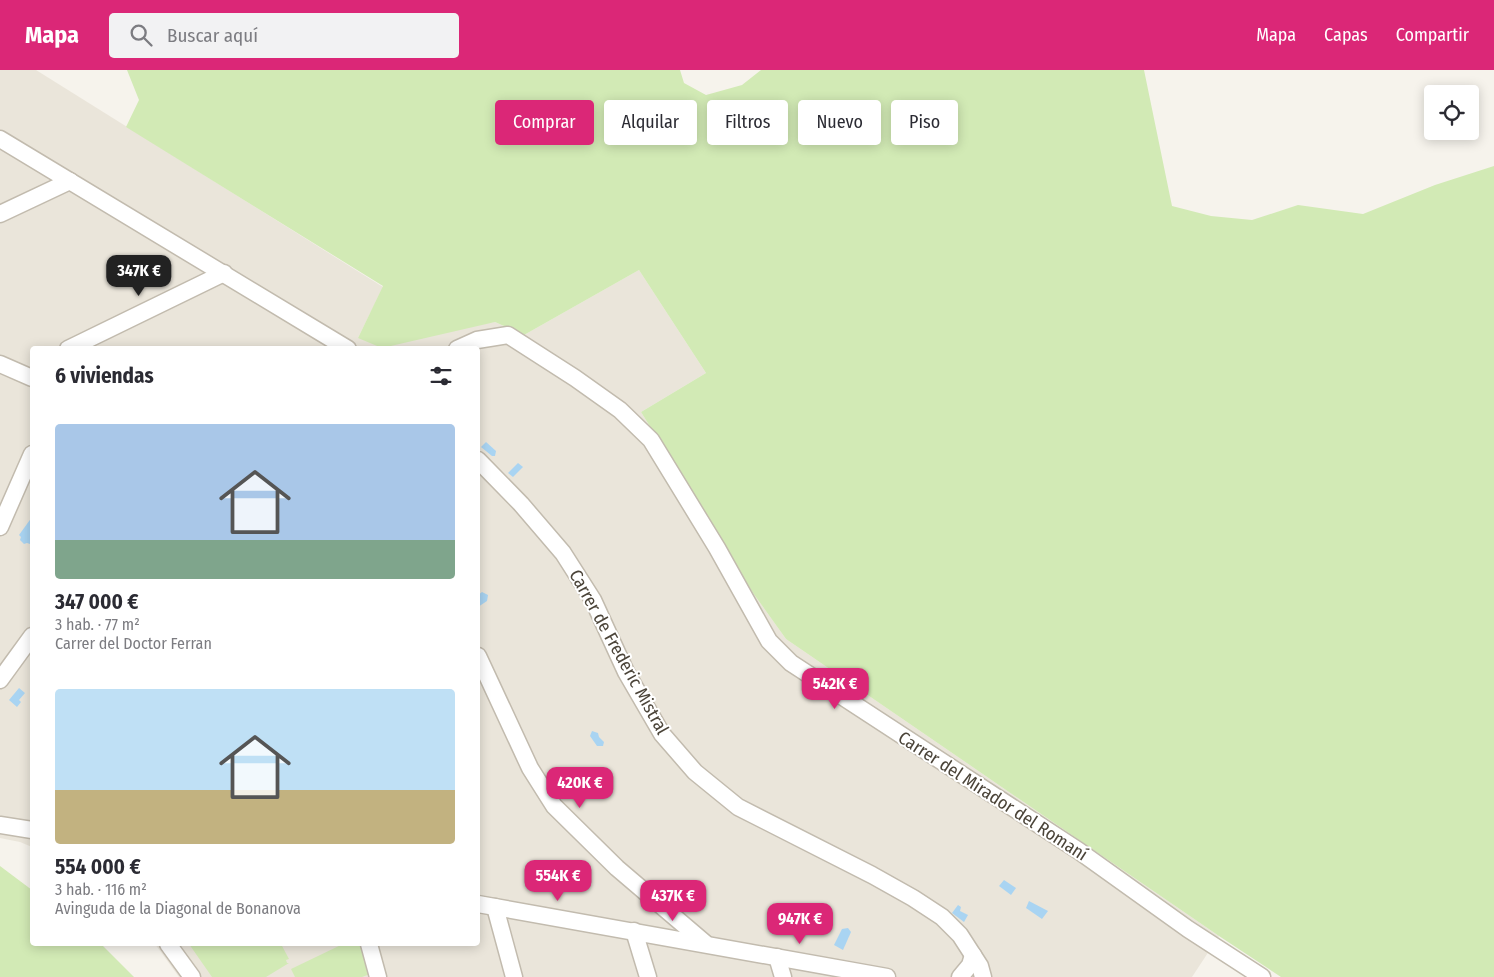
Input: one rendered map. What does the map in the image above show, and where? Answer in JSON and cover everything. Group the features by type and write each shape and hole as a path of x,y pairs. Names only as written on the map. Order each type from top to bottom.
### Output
{"street":[{"path":"0,139 343,346"},
{"path":"0,214 70,182"},
{"path":"74,346 224,273"},
{"name":"Carrer del Mirador del Romaní","path":"464,346 477,340 508,335 575,378 620,410 651,440 717,548 769,641 791,663 1079,851 1188,929 1262,977"},
{"path":"0,364 28,372"},
{"path":"0,527 30,459"},
{"name":"Carrer de Frederic Mistral","path":"480,462 521,504 563,553 593,600 626,672 662,734 696,772 738,807 872,875 920,902 942,917 960,936 973,955 980,966 983,977"},
{"path":"0,680 30,639"},
{"path":"480,660 530,768 554,806 617,868 707,944"},
{"path":"0,825 29,826"},
{"path":"480,904 887,977"},
{"path":"495,907 514,977"},
{"path":"634,931 648,977"},
{"path":"169,946 192,977"},
{"path":"370,946 378,977"},
{"path":"960,977 970,965 973,955"},
{"path":"777,957 783,977"}],"shaded area":[{"path":"0,70 36,70 383,287 358,338 495,322 524,335 639,270 706,373 641,412 753,593 786,639 1219,936 1192,977 179,977 156,946 480,946 480,346 30,346 30,846 0,838"}],"green space":[{"path":"127,70 680,70 684,83 706,95 742,85 761,70 1144,70 1172,206 1211,216 1252,220 1298,205 1363,214 1435,185 1494,166 1494,977 1281,977 786,639 753,593 641,412 706,373 639,270 524,335 495,322 391,346 377,346 358,338 383,286 126,127 139,100"},
{"path":"0,866 30,888 30,946 103,946 134,977 0,977"},
{"path":"190,946 282,946 289,959 286,960 289,963 266,977 212,977"},
{"path":"339,946 361,946 370,974 362,977 295,977 291,969"}],"water":[{"path":"486,442 496,451 495,456 492,456 481,447"},
{"path":"518,463 523,467 513,477 508,473"},
{"path":"30,520 30,544 24,544 20,540 21,537 19,535"},
{"path":"482,592 488,595 487,601 480,606 480,594"},
{"path":"19,688 25,693 19,700 21,702 17,707 9,700"},
{"path":"592,731 598,733 604,742 603,746 597,746 590,736"},
{"path":"1004,880 1016,888 1011,895 999,886"},
{"path":"1029,901 1048,911 1042,919 1026,908"},
{"path":"958,905 961,907 960,911 968,915 964,922 952,913"},
{"path":"848,928 851,932 843,950 834,945 842,929"}]}
